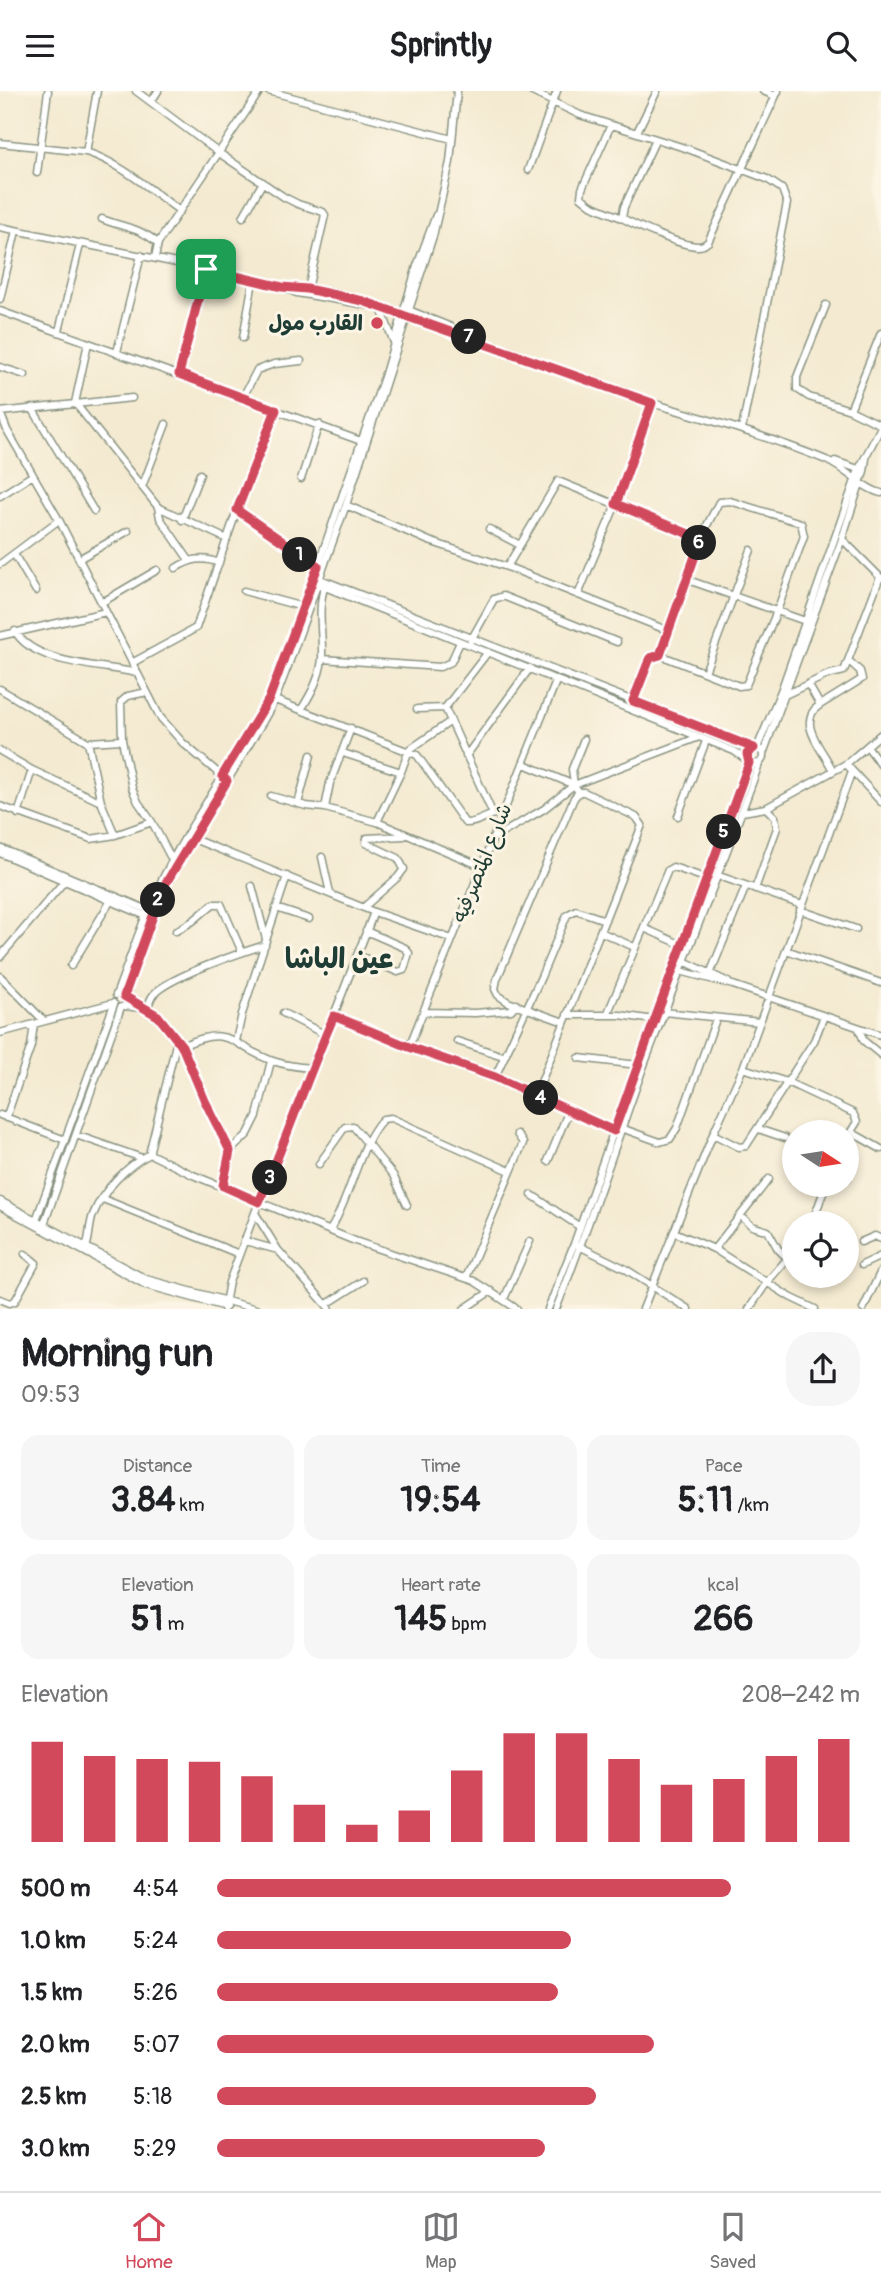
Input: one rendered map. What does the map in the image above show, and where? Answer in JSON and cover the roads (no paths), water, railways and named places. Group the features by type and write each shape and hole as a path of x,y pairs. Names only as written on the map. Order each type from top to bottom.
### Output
{"street":[{"path":"37,173 48,91"},
{"path":"86,152 97,91"},
{"path":"136,91 219,153 292,201 324,213 307,289"},
{"path":"151,102 158,91"},
{"path":"155,258 158,243 260,91"},
{"path":"268,91 452,139"},
{"path":"43,1227 149,914 172,860 275,701 394,342 433,236 452,139 457,91"},
{"path":"530,91 580,115 743,169 782,189 786,203 742,429"},
{"path":"528,170 557,91"},
{"path":"637,132 657,91"},
{"path":"611,125 582,189 581,197 591,205 668,237 694,246 704,245 708,242 743,169 776,93 763,91"},
{"path":"622,218 624,207 656,139"},
{"path":"0,143 86,152 107,160 180,211"},
{"path":"243,217 263,182"},
{"path":"102,219 144,232 158,243"},
{"path":"0,227 282,287 307,289 405,312 652,403 742,429 826,460 862,470"},
{"path":"0,299 16,231"},
{"path":"59,331 80,244"},
{"path":"117,352 141,255"},
{"path":"179,374 206,269"},
{"path":"243,338 253,281"},
{"path":"282,287 297,293 362,305 372,304"},
{"path":"681,960 682,944 708,879 748,761 747,754 755,748 774,710 866,457 881,426 850,410 809,397 797,389 797,377 826,305"},
{"path":"380,306 394,342"},
{"path":"0,311 361,441"},
{"path":"149,914 269,699 303,607 346,505 405,312"},
{"path":"850,410 881,333"},
{"path":"75,403 88,343"},
{"path":"243,397 257,370 274,364 301,361"},
{"path":"0,367 25,375"},
{"path":"132,398 0,412 7,430 59,520 167,726 224,778"},
{"path":"75,403 159,507 181,520 227,539"},
{"path":"578,595 616,504 652,403"},
{"path":"32,408 94,511"},
{"path":"132,663 196,628 237,510 276,410"},
{"path":"142,487 166,424"},
{"path":"302,479 318,424"},
{"path":"0,433 7,430"},
{"path":"826,460 859,479 870,489 881,493"},
{"path":"181,520 200,474"},
{"path":"0,496 33,475"},
{"path":"557,1308 654,1020 719,876 759,764 763,760 842,539 859,479"},
{"path":"507,567 558,481 701,539"},
{"path":"633,701 650,658 660,655 739,686 746,685 804,536 801,523 726,500 717,506 701,539 660,655"},
{"path":"346,505 429,541 507,567 668,631"},
{"path":"159,507 160,518 189,560"},
{"path":"237,510 318,566"},
{"path":"0,564 59,520"},
{"path":"489,529 520,545"},
{"path":"79,559 128,531"},
{"path":"787,694 844,671 880,578 842,539"},
{"path":"705,672 751,550"},
{"path":"14,554 36,591"},
{"path":"176,568 189,560 219,563"},
{"path":"101,603 157,570"},
{"path":"315,580 324,588 460,642 471,642 488,652 734,751 748,761 759,764"},
{"path":"315,580 471,642 755,748 763,754"},
{"path":"688,580 812,623"},
{"path":"301,710 314,689 322,659 320,603 324,588"},
{"path":"244,591 303,607"},
{"path":"471,642 494,599 503,596 617,642"},
{"path":"0,636 106,612"},
{"path":"15,631 23,642 37,651 69,661 137,673"},
{"path":"322,659 440,667 451,662 460,642"},
{"path":"445,708 488,652"},
{"path":"833,771 815,743 810,727 812,712 862,679 860,671 849,661"},
{"path":"466,756 530,668"},
{"name":"شارع المتصرفيه","path":"409,1047 558,679"},
{"path":"808,684 820,705"},
{"path":"0,689 88,742 122,740"},
{"path":"147,692 128,696 121,702 122,740 135,795 172,860"},
{"path":"275,701 409,750 422,760 465,823 502,812"},
{"path":"417,709 445,708"},
{"path":"445,708 492,813"},
{"path":"377,822 409,750 451,721"},
{"path":"325,808 330,783 351,728"},
{"path":"742,812 766,808 846,764 881,734"},
{"path":"579,792 574,785 572,769 584,739"},
{"path":"491,839 544,809 574,785 703,739"},
{"path":"678,816 703,739"},
{"path":"88,742 101,802 115,835"},
{"path":"867,746 881,765"},
{"path":"0,751 32,770 101,802"},
{"path":"343,753 401,772"},
{"path":"298,804 311,755"},
{"path":"524,764 574,785"},
{"path":"846,764 881,801"},
{"path":"18,814 32,770"},
{"path":"643,1309 743,1068 852,771"},
{"path":"536,1095 642,825 636,817 579,792"},
{"path":"579,792 574,798 495,989 498,995 516,1004 566,1019 607,1014 654,1020"},
{"path":"271,796 377,822 481,866"},
{"path":"0,806 86,838 97,839 115,835 152,822"},
{"path":"755,889 776,831 775,817 766,808"},
{"path":"363,907 404,869 398,858 366,843 367,838 406,835"},
{"path":"191,838 374,912 452,939"},
{"path":"0,851 149,914"},
{"path":"323,857 330,893"},
{"path":"607,1014 670,867 708,879"},
{"path":"236,1041 242,1014 287,876"},
{"path":"719,876 856,929"},
{"path":"0,957 67,878"},
{"path":"252,886 266,942"},
{"path":"710,974 746,886"},
{"path":"71,966 112,898"},
{"path":"176,931 213,904 221,904 242,952"},
{"path":"276,908 309,919"},
{"path":"495,1077 566,915 576,910 605,921"},
{"path":"224,1306 239,1254 374,912"},
{"path":"644,928 682,944"},
{"path":"357,955 398,972 404,970 407,964 409,953 405,948 366,931"},
{"path":"601,932 634,947"},
{"path":"145,1008 159,990 266,942"},
{"path":"786,950 881,983"},
{"path":"681,960 733,985"},
{"path":"677,970 733,985 881,1035"},
{"path":"548,1309 577,1245 580,1227 664,1012 677,970"},
{"path":"0,976 44,1021"},
{"path":"35,1223 119,1001"},
{"path":"0,1033 119,1001 145,1008 158,1016 180,1043 230,1151"},
{"path":"423,1012 511,1010 516,1004"},
{"path":"664,1012 760,1022"},
{"path":"283,1013 326,1035"},
{"path":"334,1016 409,1047 495,1077 569,1111 660,1142 670,1139 677,1128 716,1019"},
{"path":"713,1135 744,1147 814,1041 824,1016"},
{"path":"34,1024 32,1046 3,1116 65,1140"},
{"path":"859,1029 864,1041 881,1055"},
{"path":"180,1043 210,1035 236,1041 271,1061 311,1069"},
{"path":"457,1041 503,1056"},
{"path":"150,1154 180,1043"},
{"path":"579,1058 638,1065"},
{"path":"223,1186 230,1151 248,1134 257,1116 271,1061"},
{"path":"743,1068 787,1082 853,1114 856,1120"},
{"path":"548,1161 569,1111"},
{"path":"330,1230 380,1121 391,1118 510,1171"},
{"path":"320,1164 347,1125 353,1126 393,1175 407,1205"},
{"path":"758,1129 782,1136"},
{"path":"466,1278 523,1143 517,1134"},
{"path":"76,1135 142,1158"},
{"path":"859,1139 881,1149"},
{"path":"86,1248 92,1217 112,1184 150,1154"},
{"path":"150,1154 330,1230 466,1278 517,1309"},
{"path":"714,1249 769,1179"},
{"path":"531,1195 580,1227"},
{"path":"103,1199 239,1254"},
{"path":"0,1201 35,1223"},
{"path":"0,1206 153,1282 224,1306 256,1309"},
{"path":"255,1213 278,1250 329,1307 363,1281"},
{"path":"741,1216 752,1226 768,1231 782,1252"},
{"path":"43,1227 146,1285 238,1309"},
{"path":"674,1232 714,1249 790,1297 815,1309"},
{"path":"861,1243 874,1236 881,1239"},
{"path":"244,1241 278,1250"},
{"path":"504,1299 530,1241"},
{"path":"577,1245 624,1268 688,1309"},
{"path":"0,1299 10,1303 15,1301 25,1285 36,1263 25,1254"},
{"path":"862,1265 881,1257"},
{"path":"749,1309 782,1264"},
{"path":"863,1309 881,1271"},
{"path":"464,1309 491,1291"}],"place":[{"name":"القارب مول","path":"377,323"}],"district":[{"name":"عين الباشا","path":"339,959"}]}
